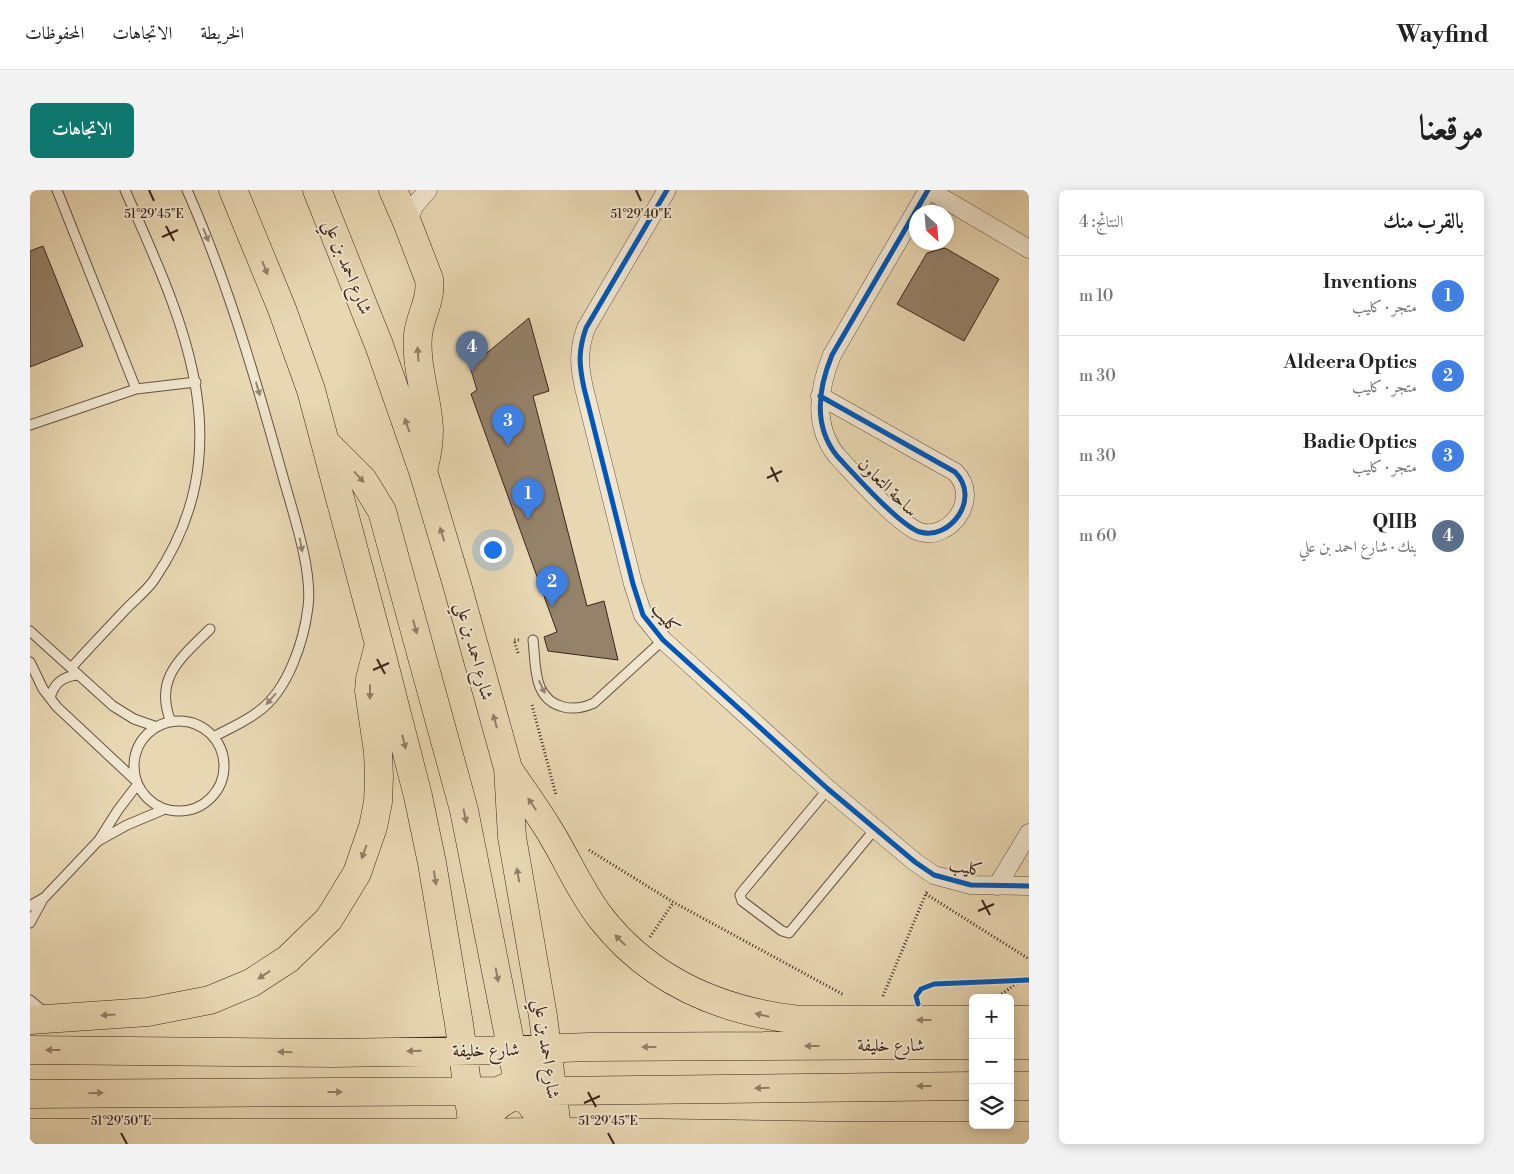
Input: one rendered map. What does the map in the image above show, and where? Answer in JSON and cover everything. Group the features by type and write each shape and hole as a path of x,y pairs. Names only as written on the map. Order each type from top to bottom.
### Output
{"main road":[{"path":"233,190 282,309 311,390 418,796 432,863 474,1138"},
{"name":"شارع احمد بن علي","path":"317,190 379,346 423,471 508,768 512,837 543,1016 559,1138"},
{"path":"393,190 429,280 430,288 430,296 420,324 418,336 419,360 429,429 428,448 423,471"},
{"path":"325,442 363,480 382,511 464,810 511,1050 511,1092 516,1138"},
{"path":"41,1019 148,1012 210,1000 251,983 288,959 329,919 357,873 373,827 378,802 378,752 369,691 370,679 379,644"},
{"path":"508,768 549,830 590,903 616,936 637,956 693,993 720,1004 770,1016 829,1021 969,1020"},
{"path":"1014,1020 1029,1020"},
{"name":"شارع خليفة","path":"30,1050 334,1053 589,1047 969,1045"},
{"path":"1014,1045 1029,1045"},
{"path":"474,1138 494,1108 530,1074 546,1049"},
{"path":"462,1051 482,1070 538,1115 559,1138"},
{"path":"30,1094 511,1092 969,1086"},
{"path":"1014,1086 1029,1086"},
{"path":"176,1133 218,1144"},
{"path":"30,1134 176,1133 474,1138 844,1140 1029,1136"}],"street":[{"path":"407,222 415,205 428,190"},
{"name":"كليب","path":"667,190 586,328 579,357 584,388 638,602 644,615 663,640 828,788 915,862 934,875 972,885 1029,886"},
{"path":"929,190 1029,249"},
{"name":"ساحة التعاون","path":"820,396 955,472 962,480 966,490 966,501 951,524 929,534 919,532 902,522 837,456 829,446 822,428 820,396 826,369 832,355 929,190"},
{"path":"997,886 1029,833"}],"lane":[{"path":"56,190 136,389"},
{"path":"71,668 154,581 180,535 196,486 201,434 196,382 183,332 165,280 125,190"},
{"path":"187,190 216,261 255,378 300,538 307,573 308,605 302,638 282,683 275,695 261,711 213,737"},
{"path":"30,425 136,389 196,382"},
{"path":"171,722 165,702 167,681 177,662 210,628"},
{"path":"30,631 113,706 145,724 157,727"},
{"path":"533,640 540,688 547,698 558,705 570,709 582,708 594,703 663,640"},
{"path":"30,662 43,689 64,715 137,783 148,800 165,809 179,811 194,809 206,802 216,791 222,778 224,763 220,749 213,737 201,727 186,722 171,722 157,727 146,735 138,746 134,759 134,772 137,783"},
{"path":"50,698 51,691 61,680 67,676 79,675"},
{"path":"30,906 44,897 99,840 137,783"},
{"path":"828,788 742,892 740,895 742,901 788,933 875,829"},
{"path":"99,840 127,825 165,809"},
{"path":"30,922 44,897"},
{"path":"30,1000 41,1019"}],"path":[{"path":"519,657 514,640 533,640"},
{"path":"531,702 559,804"},
{"path":"588,849 673,902 848,997"},
{"path":"880,1004 934,875"},
{"path":"926,894 1029,958"},
{"path":"637,956 673,902"},
{"path":"1010,981 1029,980"},
{"path":"1002,994 1020,981"}],"building":[{"path":"43,246 83,346 30,367 30,251"},
{"path":"948,250 999,279 964,341 897,304 927,253"},
{"path":"529,318 549,391 533,396 587,606 604,601 618,660 548,651 544,637 557,632 471,394 477,390 470,367"}],"cycle path":[{"path":"667,190 586,328 580,358 584,388 633,584 643,615 663,640 828,789 915,862 934,875 971,885 1029,886"},
{"path":"820,396 955,472 962,483 965,494 959,516 942,530 931,533 920,532 911,528 889,510 837,456 829,444 821,420 820,407 821,394 832,355 928,190"},
{"path":"918,1004 916,996 921,989 934,984 1029,980"}],"place":[{"name":"QIIB","path":"472,372"},
{"name":"Badie Optics","path":"508,446"},
{"name":"Inventions","path":"528,519"},
{"name":"Aldeera Optics","path":"552,607"}]}
